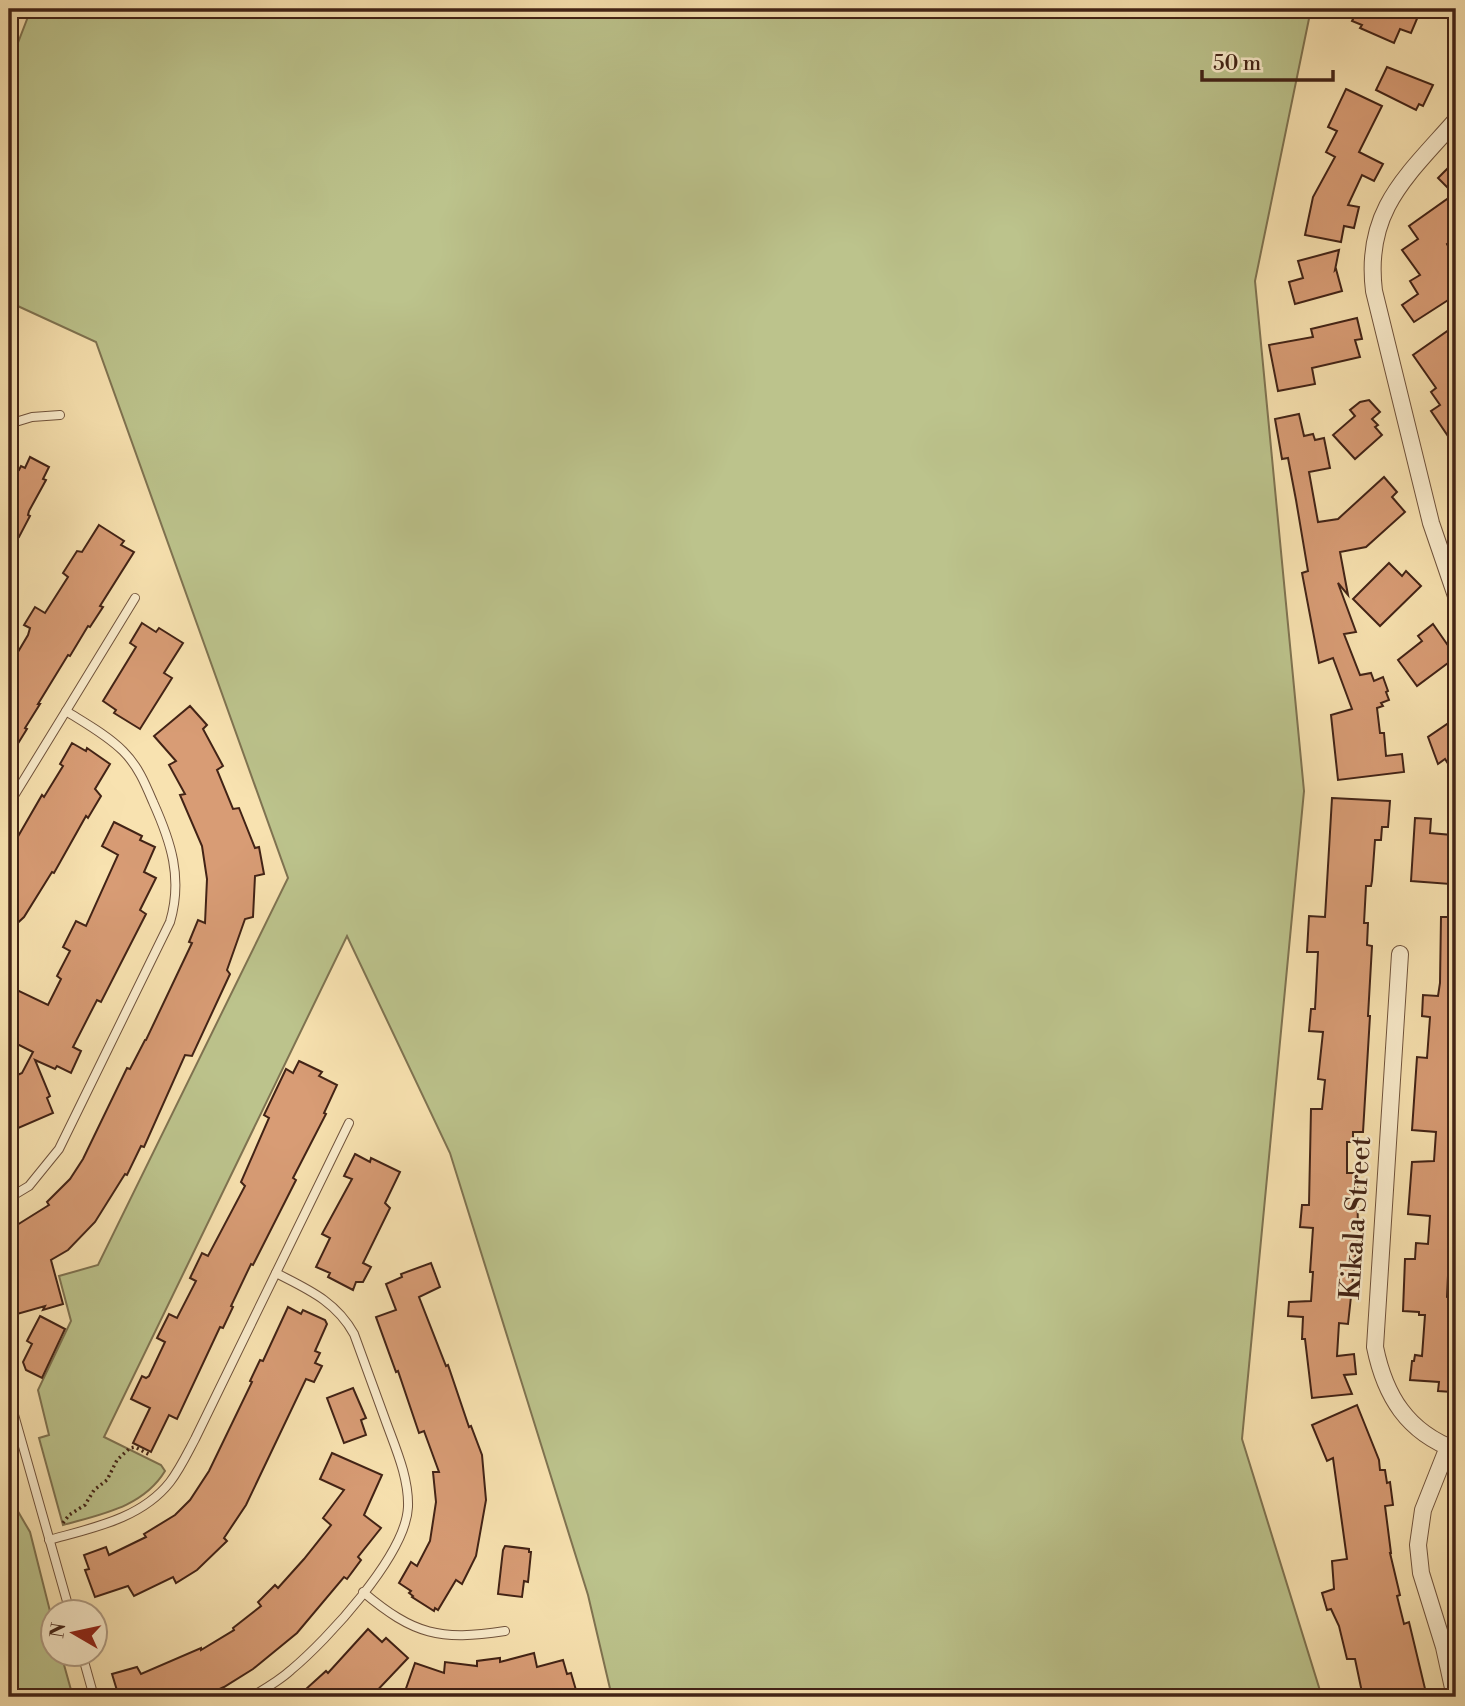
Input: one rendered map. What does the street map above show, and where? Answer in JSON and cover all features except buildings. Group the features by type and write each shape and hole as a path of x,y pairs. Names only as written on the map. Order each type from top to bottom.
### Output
{"street":[{"path":"1456,121 1403,182 1387,205 1379,220 1371,257 1377,303 1431,523 1456,596"},
{"name":"Kikala Street","path":"1401,954 1376,1347 1386,1388 1397,1406 1423,1433 1452,1449"},
{"path":"1452,1449 1423,1510 1418,1545 1421,1573 1444,1647 1455,1697"}],"lane":[{"path":"9,424 32,417 60,415"},
{"path":"9,804 135,598"},
{"path":"9,1198 29,1186 59,1149 170,922 175,905 174,859 142,776 113,741 66,711"},
{"path":"50,1540 123,1518 148,1503 170,1483 195,1440 349,1123"},
{"path":"251,1697 282,1677 315,1648 363,1592 396,1548 403,1532 408,1506 404,1475 354,1334 345,1318 324,1298 275,1273"},
{"path":"9,1397 66,1598"},
{"path":"363,1592 398,1619 433,1634 463,1637 505,1631"},
{"path":"86,1668 94,1697"}],"path":[{"path":"61,1524 110,1477 117,1460 130,1448 135,1447 150,1455"}],"green space":[{"path":"31,9 1311,9 1255,281 1304,791 1242,1439 1322,1697 612,1697 588,1595 450,1153 347,936 104,1437 161,1465 165,1471 156,1483 133,1501 107,1513 63,1525 39,1438 49,1435 38,1390 71,1321 59,1276 98,1265 288,878 96,342 9,302 9,66"},
{"path":"9,1496 30,1532 47,1598 38,1598 38,1668 65,1668 73,1697 9,1697"}]}
